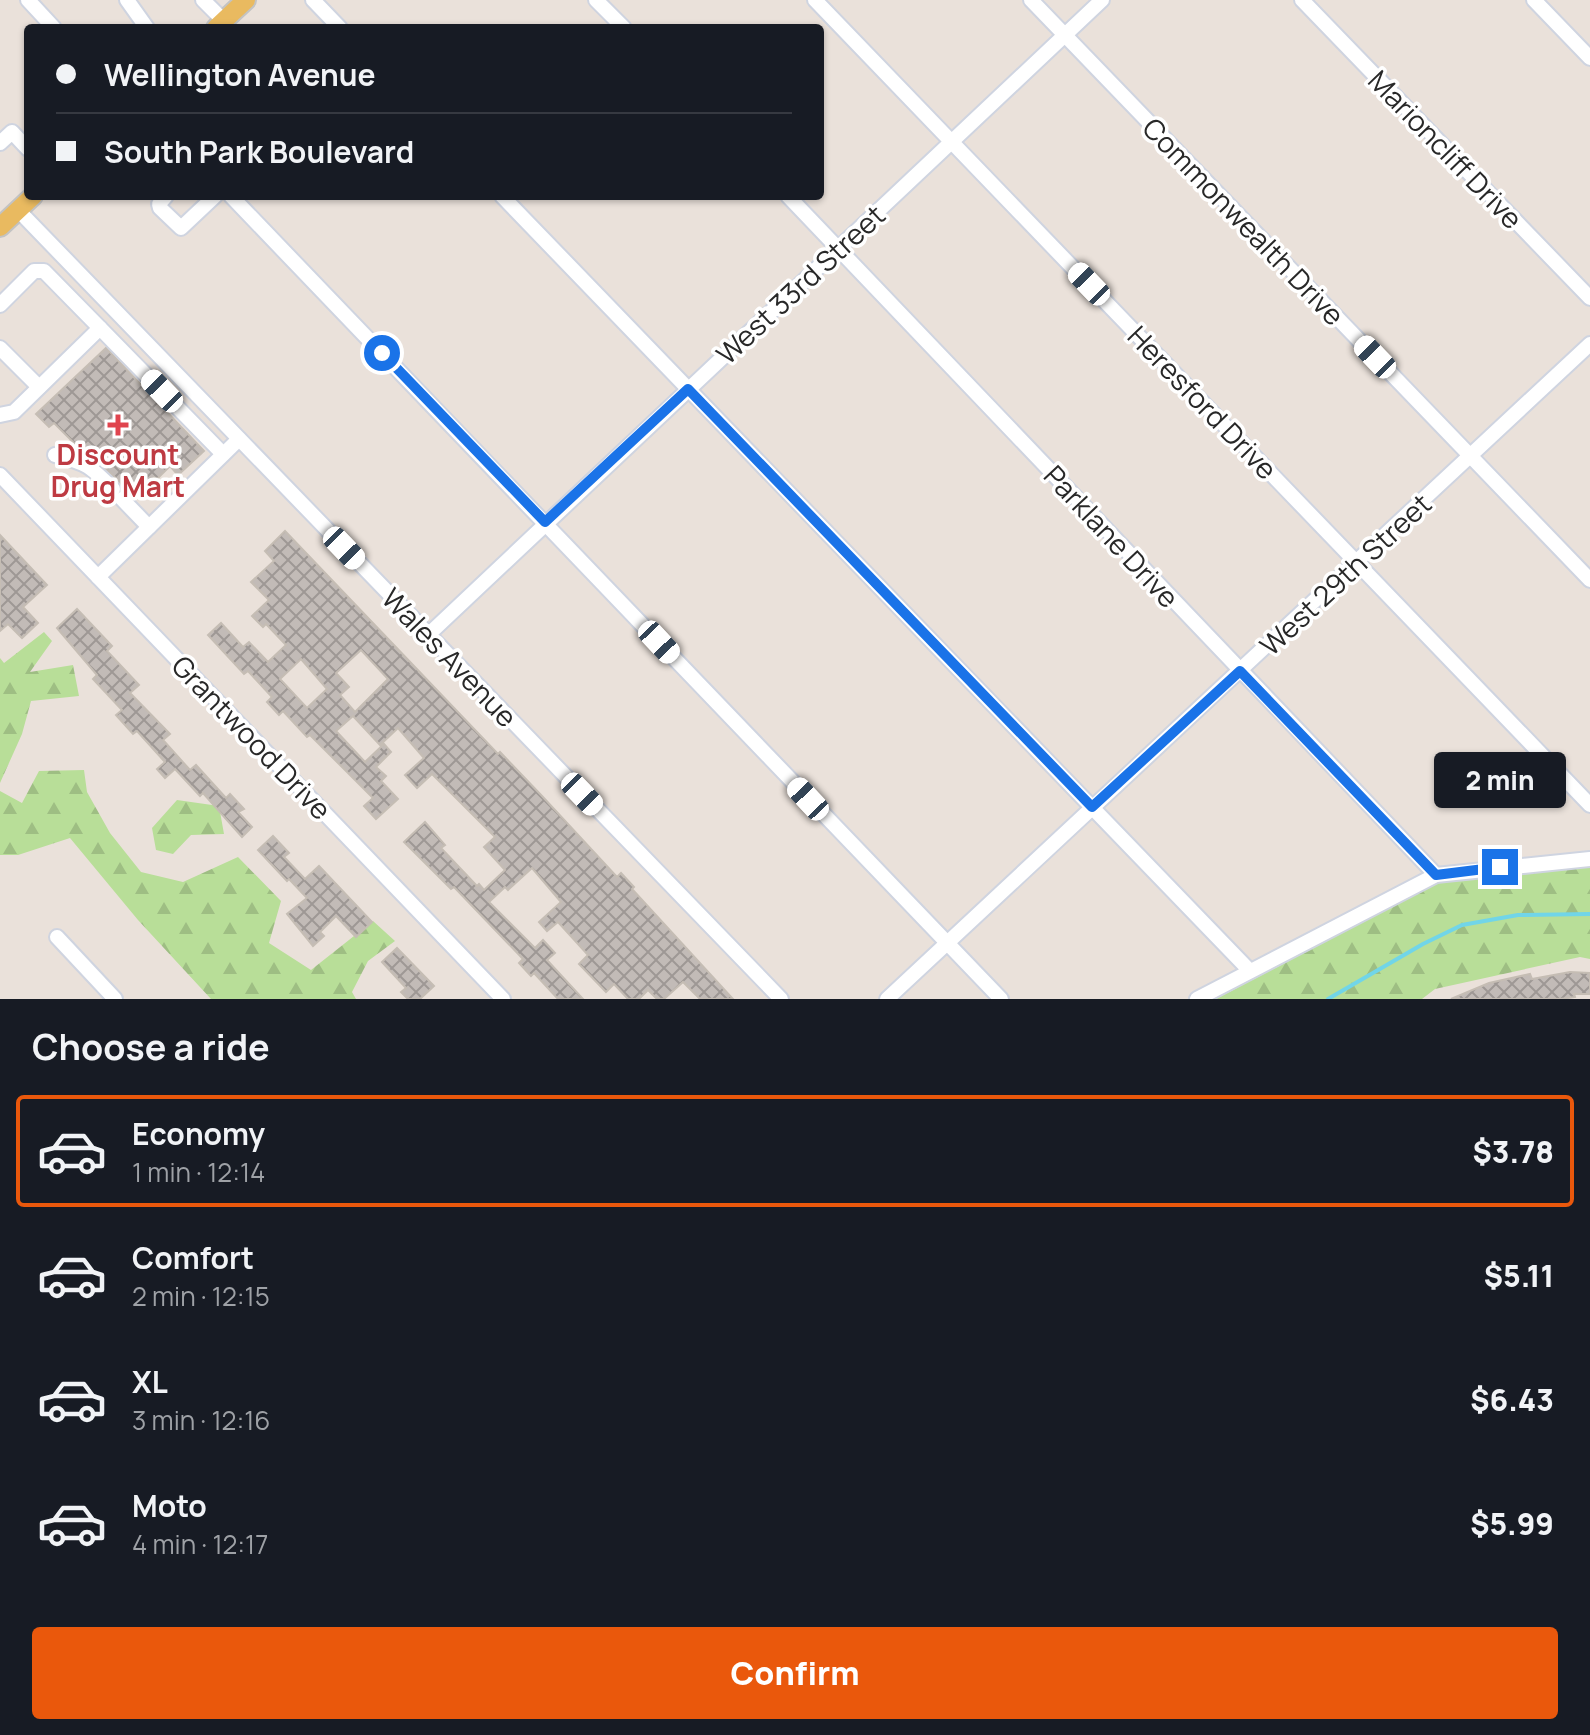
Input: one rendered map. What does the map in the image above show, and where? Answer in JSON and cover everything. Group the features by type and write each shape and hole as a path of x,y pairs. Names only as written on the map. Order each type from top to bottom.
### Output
{"main road":[{"path":"220,24 246,0"},
{"path":"6,219 28,200"}],"street":[{"path":"127,0 144,24"},
{"path":"203,0 220,24"},
{"path":"313,0 336,24"},
{"path":"596,0 620,24"},
{"name":"Heresford Drive","path":"815,0 1590,805"},
{"name":"Commonwealth Drive","path":"1031,0 1590,580"},
{"name":"West 33rd Street","path":"428,635 1102,0"},
{"name":"Marioncliff Drive","path":"1302,0 1590,298"},
{"path":"1534,0 1590,58"},
{"path":"35,2 51,24"},
{"path":"0,143 12,132 24,145"},
{"path":"162,200 160,208 181,228 211,200"},
{"path":"235,200 1001,999"},
{"path":"506,200 1250,971"},
{"name":"Parklane Drive","path":"792,200 1436,875"},
{"name":"Wales Avenue","path":"6,219 239,439 781,999"},
{"path":"0,305 34,271 44,271 223,454"},
{"path":"0,415 14,412 100,328"},
{"name":"West 29th Street","path":"887,999 1590,344"},
{"path":"0,348 39,387"},
{"path":"98,577 239,439"},
{"path":"55,455 89,465 149,527"},
{"name":"Grantwood Drive","path":"0,475 503,999"},
{"path":"1197,999 1436,875 1590,859"},
{"path":"57,937 115,999"}],"green space":[{"path":"44,632 52,641 30,672 73,665 79,696 31,701 22,734 0,783 0,658 4,663"},
{"path":"84,770 87,792 110,833 141,872 183,882 238,857 281,901 269,943 311,970 373,921 395,941 368,961 352,992 356,999 211,999 138,920 70,838 18,855 0,855 0,791 22,803 39,771"},
{"path":"177,800 219,806 224,834 191,835 173,854 156,850 152,828"},
{"path":"1590,866 1590,959 1580,957 1435,989 1422,999 1216,999 1437,883"}],"building":[{"name":"Discount Drug Mart","path":"106,348 204,451 178,475 170,466 133,496 54,423 49,427 36,414"},
{"path":"285,531 617,877 621,873 634,887 632,889 733,999 700,999 683,982 664,999 657,999 648,990 639,999 628,999 614,984 606,992 579,964 588,955 558,922 547,931 539,922 561,902 532,868 489,902 535,948 543,940 555,953 547,960 583,999 558,999 534,973 531,976 519,963 523,959 454,887 451,889 404,842 425,822 445,845 441,848 484,890 505,870 484,847 495,837 432,774 417,788 405,775 424,758 398,728 380,745 353,716 336,731 365,762 384,744 391,752 376,767 386,776 381,781 398,799 376,819 364,806 373,798 283,711 279,715 267,702 272,697 248,671 244,674 208,635 221,623 243,647 249,642 268,662 286,645 266,624 263,627 252,616 269,600 251,582 274,561 265,551","holes":["361,650 388,679 355,712 340,695 349,687 336,673","301,659 327,689 307,708 280,679"]},
{"path":"0,535 47,585 23,607 38,623 22,638 8,624 0,631"},
{"path":"77,609 112,646 107,651 139,685 130,693 170,734 163,740 190,770 196,765 226,798 230,794 244,809 238,812 252,827 242,837 203,793 200,796 175,769 165,778 157,769 165,762 137,731 133,734 116,715 122,710 93,679 97,675 57,628"},
{"path":"273,836 289,853 284,857 305,879 319,866 372,922 356,937 336,916 320,932 324,936 313,946 287,914 307,898 258,850"},
{"path":"397,948 434,986 420,999 408,999 401,992 406,988 382,962"},
{"path":"1570,972 1590,973 1590,994 1574,994 1575,997 1561,999 1451,999 1489,983 1530,974 1532,979"}],"waterway":[{"path":"1328,999 1462,925 1518,915 1590,914"}],"place":[{"name":"Discount Drug Mart","path":"118,425"}],"route":[{"path":"382,353 545,522 688,389 1092,807 1240,671 1436,875 1500,867"}]}
